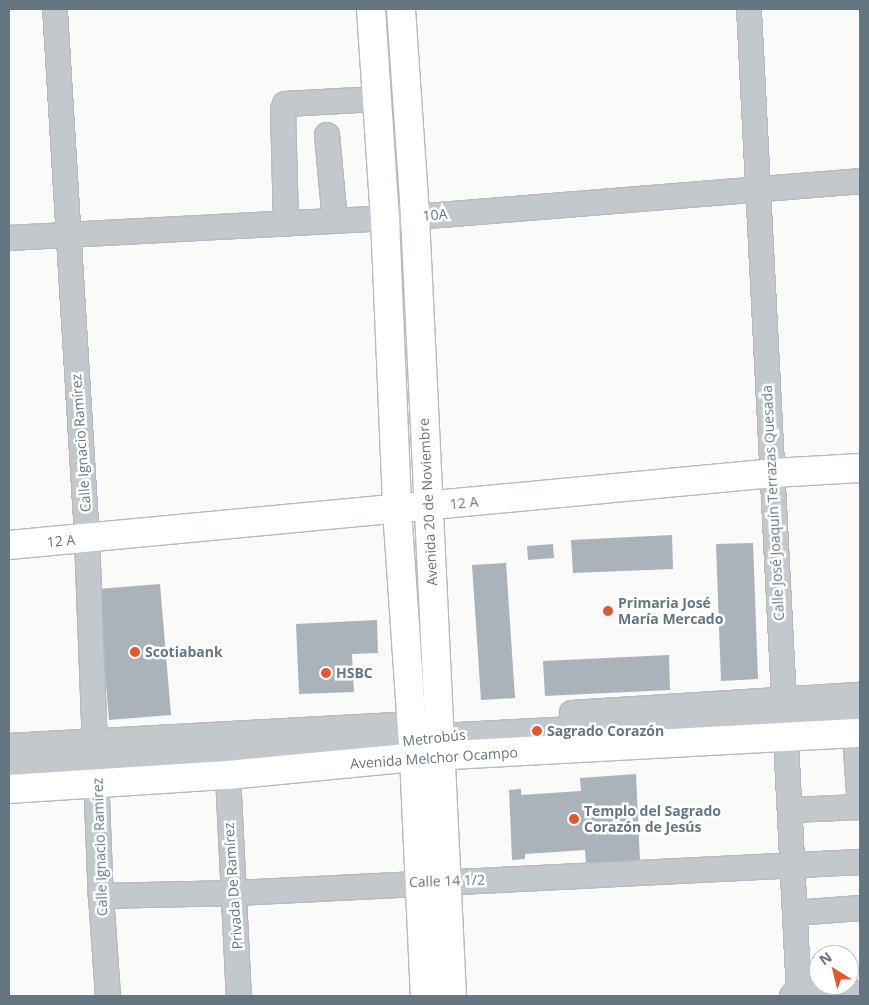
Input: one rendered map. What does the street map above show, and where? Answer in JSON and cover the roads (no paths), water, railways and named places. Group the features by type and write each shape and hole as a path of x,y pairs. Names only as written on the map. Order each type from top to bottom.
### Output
{"main road":[{"name":"Avenida 20 de Noviembre","path":"371,9 385,218 397,509 425,740"},
{"name":"Avenida 20 de Noviembre","path":"401,9 415,217 428,507 425,740 432,882 425,996"},
{"name":"12 A","path":"9,545 773,473 860,468"},
{"name":"Avenida Melchor Ocampo","path":"9,789 97,761 228,775 425,740 786,719 858,727"},
{"name":"Avenida 20 de Noviembre","path":"432,882 452,996"}],"street":[{"name":"Calle Ignacio Ramírez","path":"55,9 67,236 87,539 97,761 100,896 108,996"},
{"name":"Calle José Joaquín Terrazas Quesada","path":"749,9 794,867 798,996"},
{"path":"286,224 285,104 377,99"},
{"path":"327,135 335,221"},
{"name":"10A","path":"9,238 415,217 860,181"},
{"name":"Avenida Melchor Ocampo","path":"9,746 97,761 786,719 860,695"},
{"path":"791,810 860,807 858,727"},
{"path":"9,767 97,761"},
{"name":"Privada De Ramírez","path":"228,775 228,825 236,893 239,996"},
{"name":"Calle 14 1/2","path":"100,896 236,893 432,882 794,867 860,862"},
{"path":"795,913 860,908"},
{"path":"792,996 860,993"}],"place":[{"name":"Primaria José María Mercado","path":"608,611"},
{"name":"Scotiabank","path":"135,652"},
{"name":"HSBC","path":"326,673"},
{"name":"Sagrado Corazón","path":"537,731"},
{"name":"Templo del Sagrado Corazón de Jesús","path":"574,819"}]}
